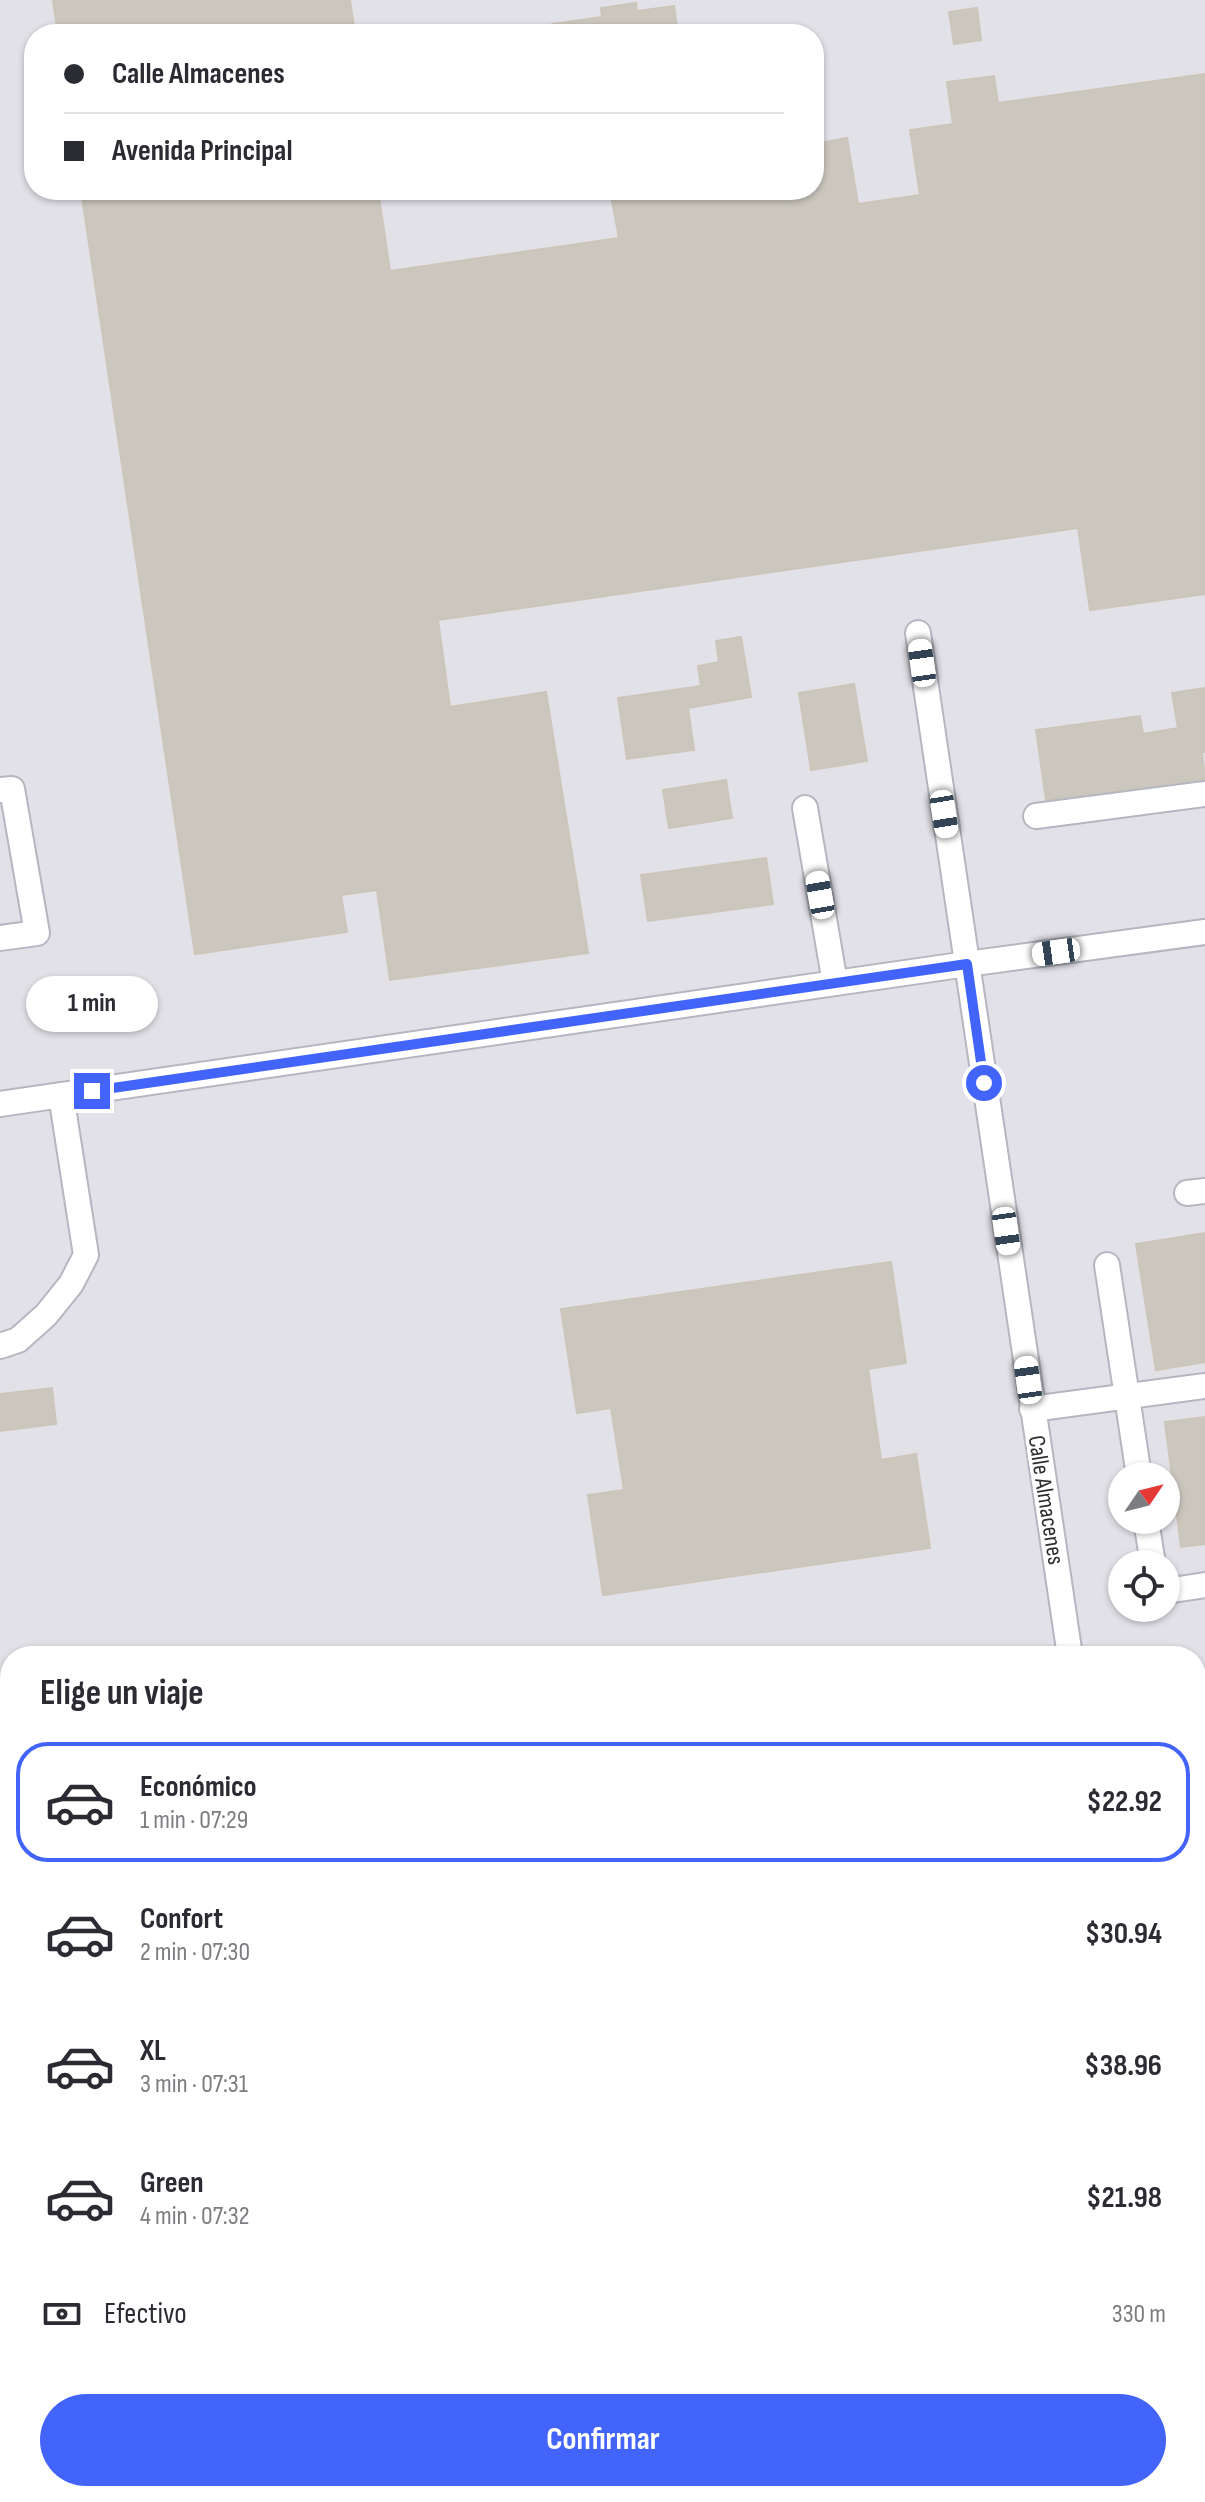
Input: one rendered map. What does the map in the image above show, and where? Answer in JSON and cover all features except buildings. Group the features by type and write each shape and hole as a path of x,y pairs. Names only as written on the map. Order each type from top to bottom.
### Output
{"street":[{"name":"Calle Almacenes","path":"918,633 1068,1646"},
{"path":"0,790 12,789 37,933 0,938"},
{"path":"1036,816 1205,794"},
{"path":"805,808 835,983"},
{"path":"0,1104 1205,932"},
{"path":"0,1346 18,1340 46,1315 71,1284 86,1255 61,1095"},
{"path":"1107,1265 1137,1462"},
{"path":"1032,1409 1205,1386"},
{"path":"1180,1589 1205,1585"}],"shaded area":[{"path":"0,0 1205,0 1205,1646 0,1646"}],"route":[{"path":"92,1091 967,964 984,1083"}]}
